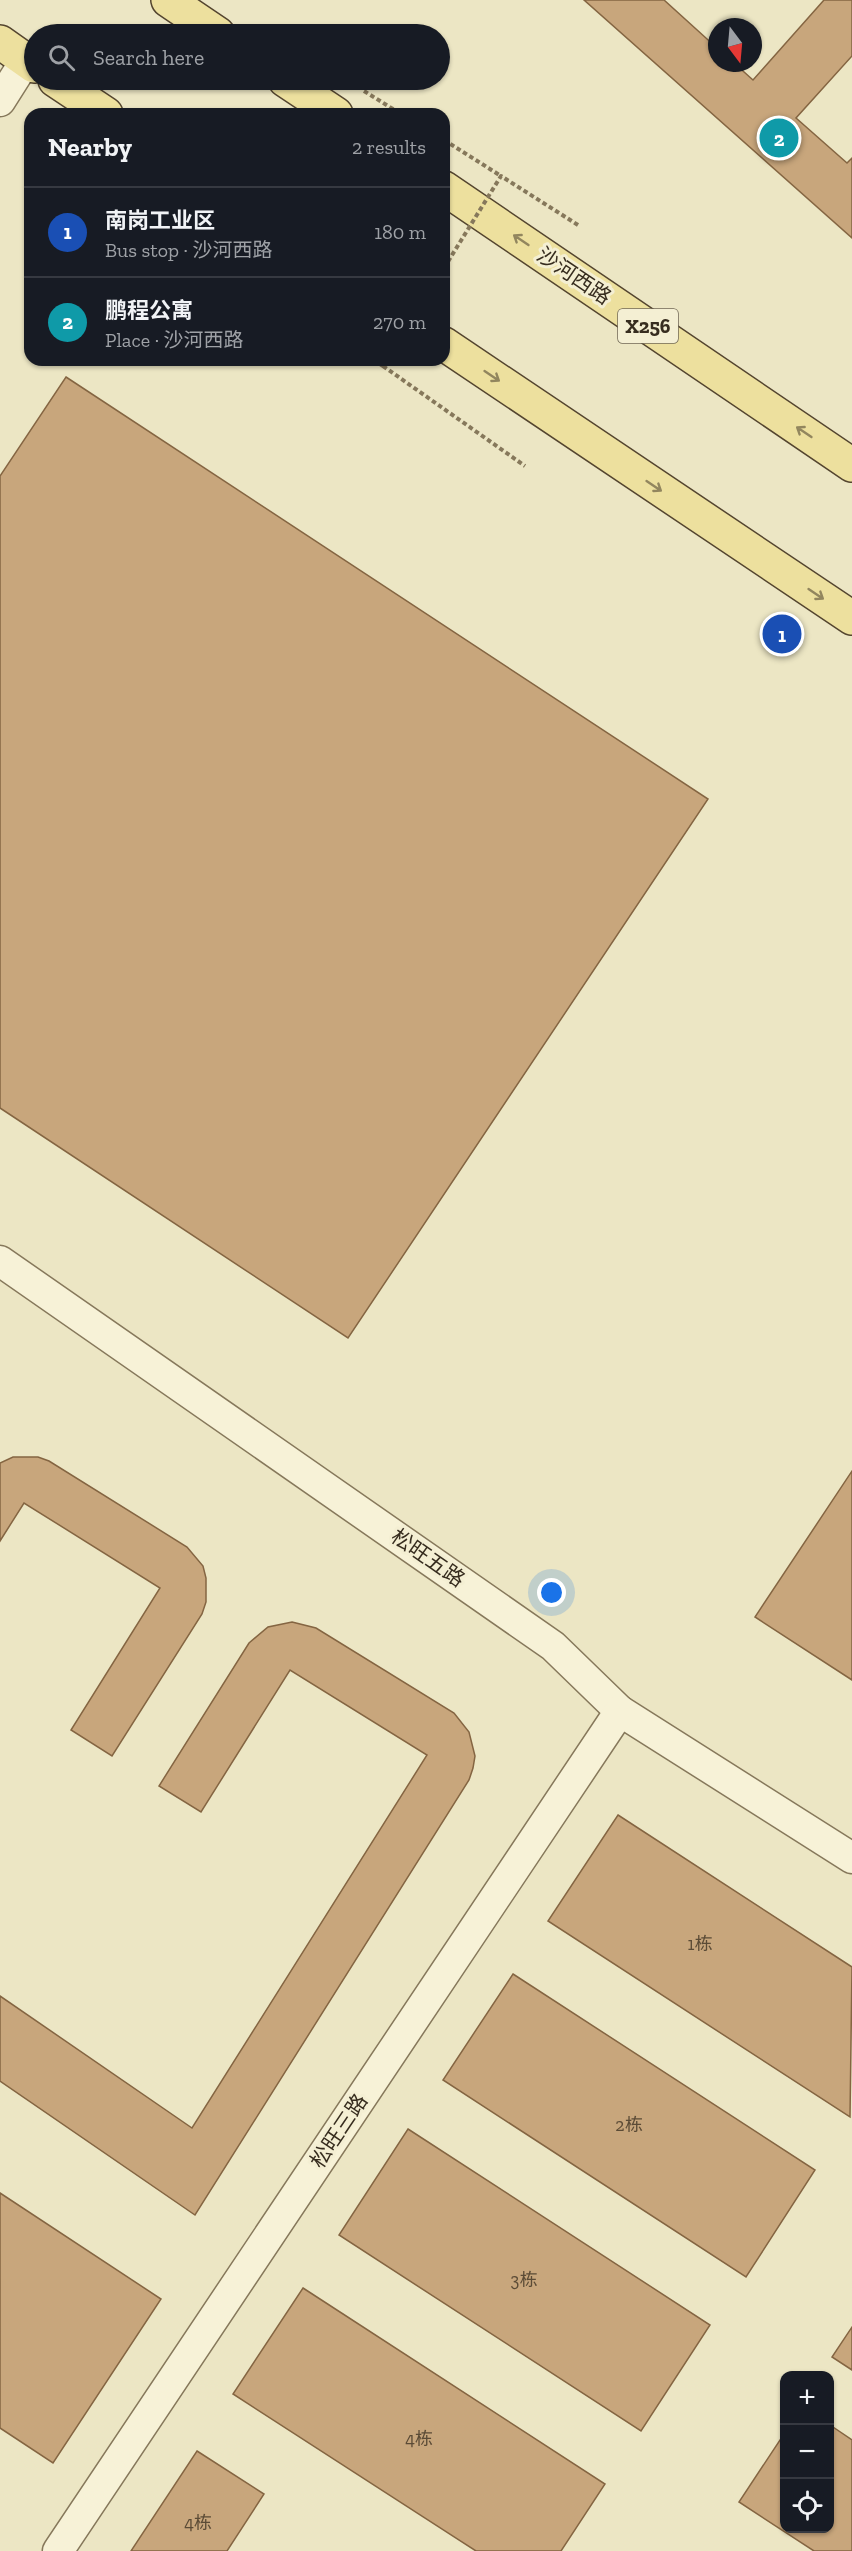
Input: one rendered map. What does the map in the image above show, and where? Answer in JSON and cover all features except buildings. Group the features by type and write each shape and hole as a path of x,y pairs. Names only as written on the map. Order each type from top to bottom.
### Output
{"main road":[{"path":"168,0 203,24"},
{"path":"70,90 97,108"},
{"path":"300,90 327,108"},
{"name":"沙河西路","path":"450,192 852,465"},
{"path":"450,348 852,618"}],"street":[{"path":"0,101 20,56"},
{"name":"松旺五路","path":"0,1261 554,1646 620,1711 852,1858"},
{"name":"松旺三路","path":"58,2551 620,1711"}],"path":[{"path":"363,90 391,108"},
{"path":"450,144 578,225"},
{"path":"450,258 501,176"},
{"path":"383,366 525,466"}],"place":[{"name":"鹏程公寓","path":"779,138"},
{"name":"南岗工业区","path":"782,634"}]}
